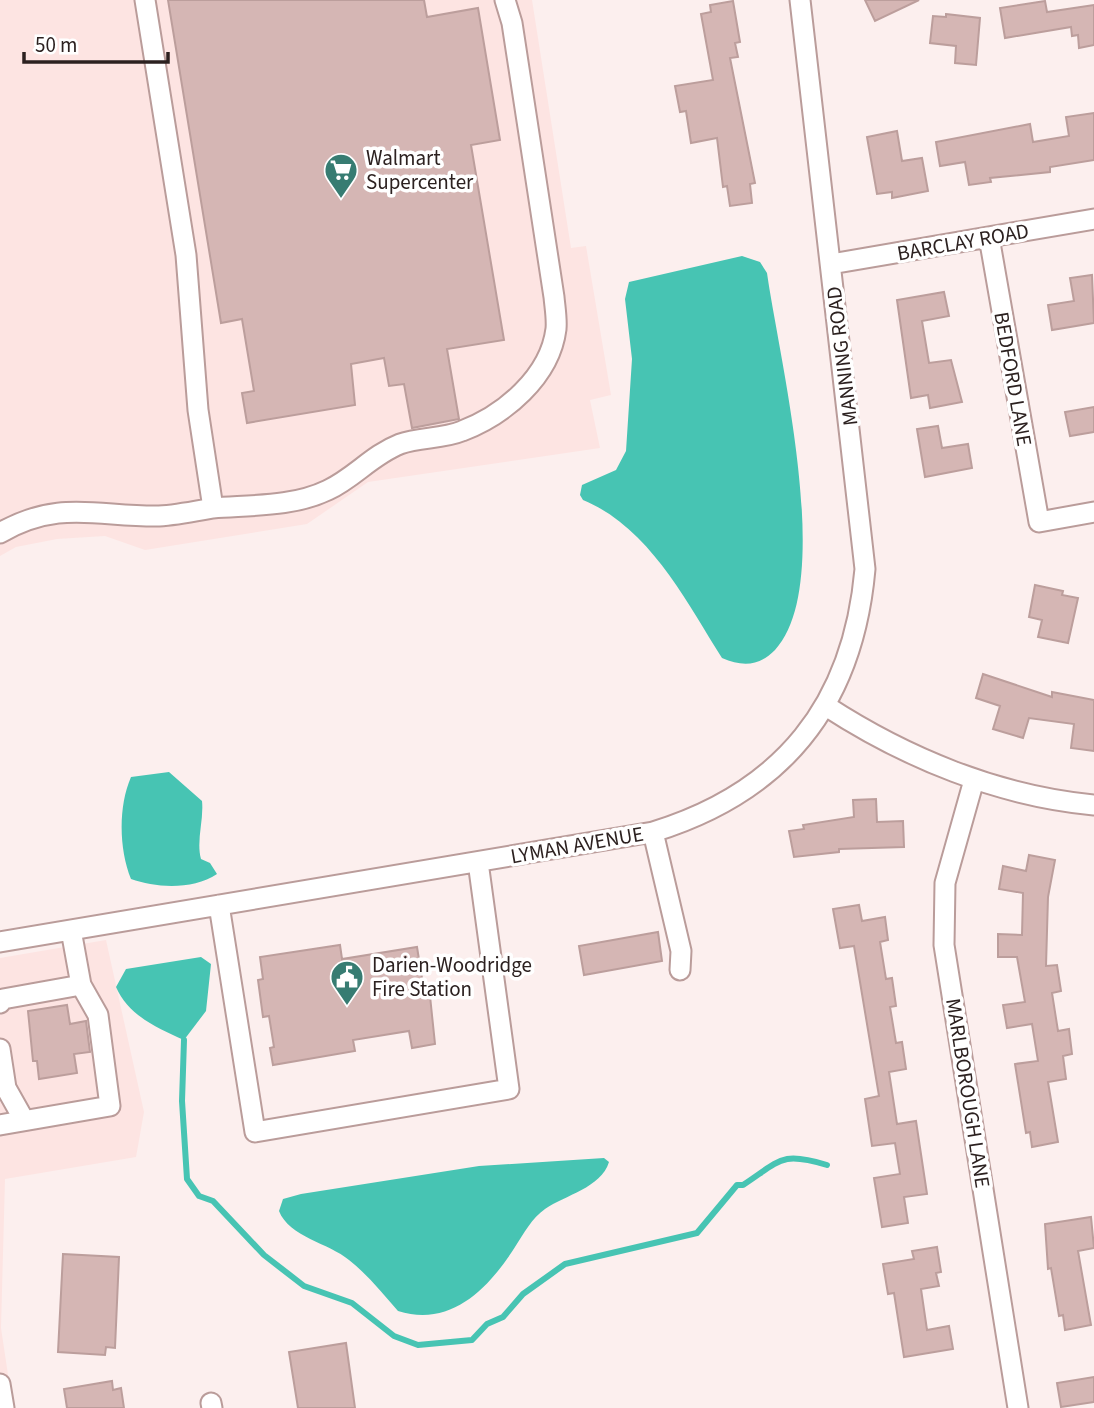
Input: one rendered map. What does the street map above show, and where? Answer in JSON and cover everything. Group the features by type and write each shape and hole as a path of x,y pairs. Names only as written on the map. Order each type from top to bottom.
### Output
{"street":[{"path":"145,0 186,255 198,410 213,508"},
{"path":"0,533 24,519 67,511 160,516 213,508 301,501 331,489 362,465 400,444 461,432 491,417 532,382 548,354 556,330 554,297 512,23 505,0"},
{"name":"MANNING ROAD","path":"800,0 865,569 856,633 826,706"},
{"name":"BARCLAY ROAD","path":"831,264 1094,219"},
{"name":"BEDFORD LANE","path":"989,237 1039,522 1094,512"},
{"path":"826,706 878,739 974,780 1094,805"},
{"name":"LYMAN AVENUE","path":"0,942 653,832 709,813 746,790 776,767 810,731 826,706"},
{"name":"MARLBOROUGH LANE","path":"974,780 945,883 944,945 1018,1408"},
{"path":"653,832 681,951 680,970"},
{"path":"219,905 255,1132 509,1089 478,862"},
{"path":"0,1125 110,1106 99,1015 81,985 71,930"},
{"path":"0,1003 3,999 81,985"},
{"path":"0,1049 6,1088 24,1121"},
{"path":"0,1384 4,1408"}],"shaded area":[{"path":"0,0 532,0 571,248 586,246 611,395 590,400 600,448 368,482 307,524 145,550 105,536 57,539 16,547 0,556"},
{"path":"742,256 760,262 767,273 791,412 802,524 801,575 793,618 775,650 757,662 744,664 722,658 680,590 646,547 628,528 583,500 580,495 582,485 616,470 626,451 632,359 625,299 629,282"},
{"path":"169,772 202,801 199,845 201,859 210,863 217,874 197,883 163,886 141,882 131,879 127,867 122,841 122,815 131,777"},
{"path":"106,940 144,1112 136,1157 5,1179 1,1328 13,1408 0,1408 0,958"},
{"path":"201,957 211,964 206,1011 184,1040 136,1013 121,997 116,987 126,969"},
{"path":"604,1158 609,1162 605,1171 591,1185 540,1213 481,1290 467,1301 435,1314 417,1315 398,1311 356,1266 341,1254 291,1227 279,1211 283,1199 301,1194 479,1166"}],"building":[{"name":"Walmart Supercenter","path":"168,0 424,0 427,17 478,8 500,140 471,145 504,340 447,349 459,419 412,428 404,384 389,386 384,358 351,364 355,405 247,423 242,393 254,391 242,319 221,323"},
{"path":"865,0 919,0 875,21"},
{"path":"733,1 740,42 735,43 738,57 730,58 755,183 750,184 752,203 730,206 727,186 723,187 717,138 691,143 686,111 680,112 675,86 713,80 701,14 711,12 710,5"},
{"path":"1045,1 1047,12 1094,5 1094,45 1079,48 1078,35 1072,36 1071,27 1005,38 1000,8"},
{"path":"946,14 980,18 976,65 955,63 956,46 930,43 933,16 946,17"},
{"path":"1094,113 1094,160 1050,167 1050,172 990,178 991,182 969,185 965,162 940,166 936,142 1030,124 1033,142 1069,136 1066,117"},
{"path":"897,131 902,161 922,158 928,191 892,198 892,192 877,194 867,137"},
{"path":"1092,275 1094,323 1052,330 1048,305 1074,301 1070,278"},
{"path":"944,292 949,316 922,321 929,363 951,360 962,402 930,408 928,395 911,398 897,300"},
{"path":"1094,407 1094,432 1070,436 1065,412"},
{"path":"938,426 942,448 968,444 972,468 925,477 917,429"},
{"path":"1035,585 1063,591 1062,595 1078,598 1068,643 1038,637 1042,620 1029,617"},
{"path":"983,674 1052,697 1052,692 1094,700 1094,751 1071,748 1074,724 1029,718 1023,738 993,729 1000,706 976,698"},
{"path":"876,799 877,822 903,821 904,847 839,849 839,852 794,857 789,831 804,829 803,825 854,817 853,800"},
{"path":"1029,855 1055,860 1048,897 1046,966 1057,965 1061,991 1052,993 1058,1031 1069,1029 1072,1054 1063,1056 1066,1079 1048,1082 1058,1142 1032,1147 1030,1132 1026,1133 1015,1064 1038,1061 1032,1024 1007,1028 1003,1005 1025,1002 1017,957 998,957 998,934 1022,935 1023,893 999,889 1003,866 1026,871"},
{"path":"859,905 862,921 885,917 888,940 880,942 886,979 892,978 896,1006 890,1007 896,1043 902,1042 906,1069 889,1072 897,1124 916,1121 927,1194 904,1197 908,1223 882,1227 874,1178 900,1174 895,1143 872,1146 865,1099 879,1096 854,946 840,948 833,909"},
{"path":"658,932 662,961 584,975 579,946"},
{"name":"Darien-Woodridge Fire Station","path":"340,945 342,959 417,947 425,997 430,996 435,1044 412,1048 409,1031 353,1040 355,1051 273,1065 270,1048 274,1047 269,1016 263,1017 258,980 263,979 260,957"},
{"path":"67,1005 70,1024 86,1021 90,1052 74,1054 77,1073 39,1079 37,1061 33,1061 28,1011"},
{"path":"1091,1217 1094,1248 1078,1251 1091,1325 1065,1330 1063,1315 1059,1316 1051,1268 1048,1269 1045,1224"},
{"path":"937,1247 941,1272 936,1273 939,1286 921,1289 927,1330 949,1326 953,1349 904,1357 894,1293 888,1294 883,1264 914,1259 912,1251"},
{"path":"63,1254 119,1257 115,1348 106,1347 105,1355 58,1352"},
{"path":"346,1343 355,1408 298,1408 289,1352"},
{"path":"1094,1377 1094,1402 1061,1407 1057,1383"},
{"path":"112,1381 113,1390 121,1388 124,1408 67,1408 64,1389"}],"waterway":[{"path":"184,1040 182,1101 187,1179 199,1196 213,1201 264,1255 304,1286 352,1303 394,1336 418,1345 472,1340 487,1324 503,1317 523,1294 565,1264 697,1233 737,1185 743,1185 782,1160 800,1159 827,1165"}],"place":[{"name":"Walmart Supercenter","path":"341,200"},
{"name":"Darien-Woodridge Fire Station","path":"347,1007"}]}
